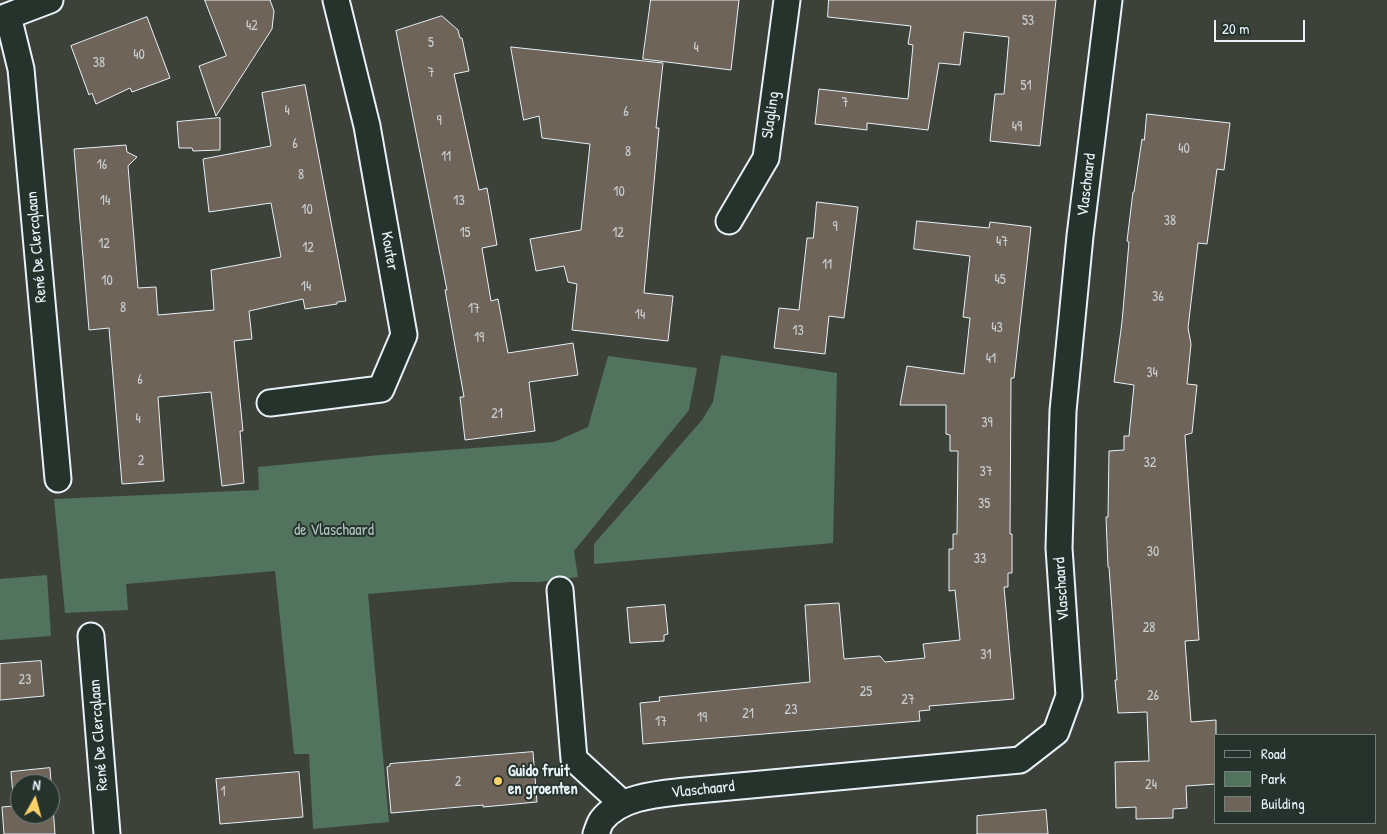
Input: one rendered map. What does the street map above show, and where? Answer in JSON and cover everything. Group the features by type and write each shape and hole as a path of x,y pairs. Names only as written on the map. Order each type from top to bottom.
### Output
{"street":[{"path":"4,18 50,0"},
{"name":"Kouter","path":"270,403 381,389 404,334 367,126 336,0"},
{"name":"Slagling","path":"729,222 766,158 787,0"},
{"name":"Vlaschaard","path":"596,834 600,821 610,811 623,804 655,795 1020,760 1056,732 1069,696 1059,548 1062,411 1080,236 1110,0"},
{"name":"René De Clercqlaan","path":"4,18 21,70 58,479"},
{"path":"560,590 574,759 623,804"},
{"name":"René De Clercqlaan","path":"91,636 107,834"}],"green space":[{"path":"721,355 837,373 833,543 594,564 594,544 702,420 713,402"},
{"name":"de Vlaschaard","path":"608,356 697,368 689,410 574,551 578,577 538,582 510,582 368,594 389,822 313,829 309,754 294,754 275,571 126,584 128,610 65,613 54,499 259,490 258,467 380,455 554,442 588,427"},
{"path":"47,575 51,636 0,640 0,579"}],"building":[{"path":"205,0 270,0 274,11 272,29 216,116 199,66 226,56"},
{"path":"651,0 739,0 731,70 643,59"},
{"path":"829,0 1056,0 1040,146 990,141 995,94 1004,94 1009,37 964,32 960,65 939,63 928,130 867,123 867,130 815,124 819,89 908,99 913,45 908,44 911,26 828,17"},
{"path":"442,16 458,30 460,38 462,38 469,71 454,74 479,190 487,188 497,245 482,248 491,301 498,299 508,353 573,343 578,375 529,382 535,431 465,440 460,397 464,397 445,290 447,290 396,31"},
{"path":"147,17 170,78 132,92 130,88 96,104 92,93 89,95 71,46"},
{"path":"511,47 663,63 656,128 659,128 644,293 673,296 668,341 572,330 577,284 568,282 564,266 536,271 530,239 581,230 590,144 542,138 539,116 524,120"},
{"path":"305,85 346,301 305,309 303,299 249,311 252,339 234,341 243,431 240,431 244,483 222,486 211,392 158,397 164,481 122,484 109,328 89,330 74,149 126,145 127,152 137,157 128,166 138,288 156,287 158,315 214,310 211,270 281,257 271,203 209,212 203,159 271,146 262,93"},
{"path":"1147,114 1230,123 1224,170 1217,169 1207,244 1198,243 1188,328 1191,344 1187,384 1197,385 1192,433 1185,435 1199,640 1185,641 1191,722 1216,720 1216,734 1214,734 1214,784 1186,786 1187,808 1173,809 1173,818 1136,819 1136,807 1116,808 1115,762 1149,761 1147,712 1118,713 1106,517 1108,517 1109,451 1124,450 1124,436 1129,436 1134,385 1114,382 1122,322 1129,242 1127,241 1133,192 1142,139 1144,140"},
{"path":"220,118 220,150 193,151 192,148 179,148 177,122"},
{"path":"817,202 858,207 844,318 829,316 825,354 774,348 779,308 799,310 807,238 813,238"},
{"path":"917,221 989,228 990,222 1031,227 1014,378 1011,378 1010,534 1012,534 1012,573 1008,573 1008,587 1004,587 1014,699 929,706 930,710 919,711 920,721 643,744 640,703 660,701 659,697 810,682 805,605 839,603 844,659 880,656 885,662 925,658 923,644 960,640 955,590 949,591 949,549 953,549 953,534 957,534 958,451 950,451 950,435 946,434 946,405 900,405 907,366 964,374 970,318 963,317 970,256 914,249"},
{"path":"665,605 668,634 664,635 664,641 630,643 627,608"},
{"path":"41,661 44,696 0,700 0,664"},
{"path":"533,752 537,802 391,813 387,767 390,764"},
{"path":"50,768 50,774 11,774 11,772"},
{"path":"299,772 303,817 220,824 216,779"},
{"path":"10,806 10,824 54,824 55,834 4,834 2,807"},
{"path":"1046,810 1048,834 977,834 977,816"}],"place":[{"name":"Guido fruit en groenten","path":"498,781"}]}
